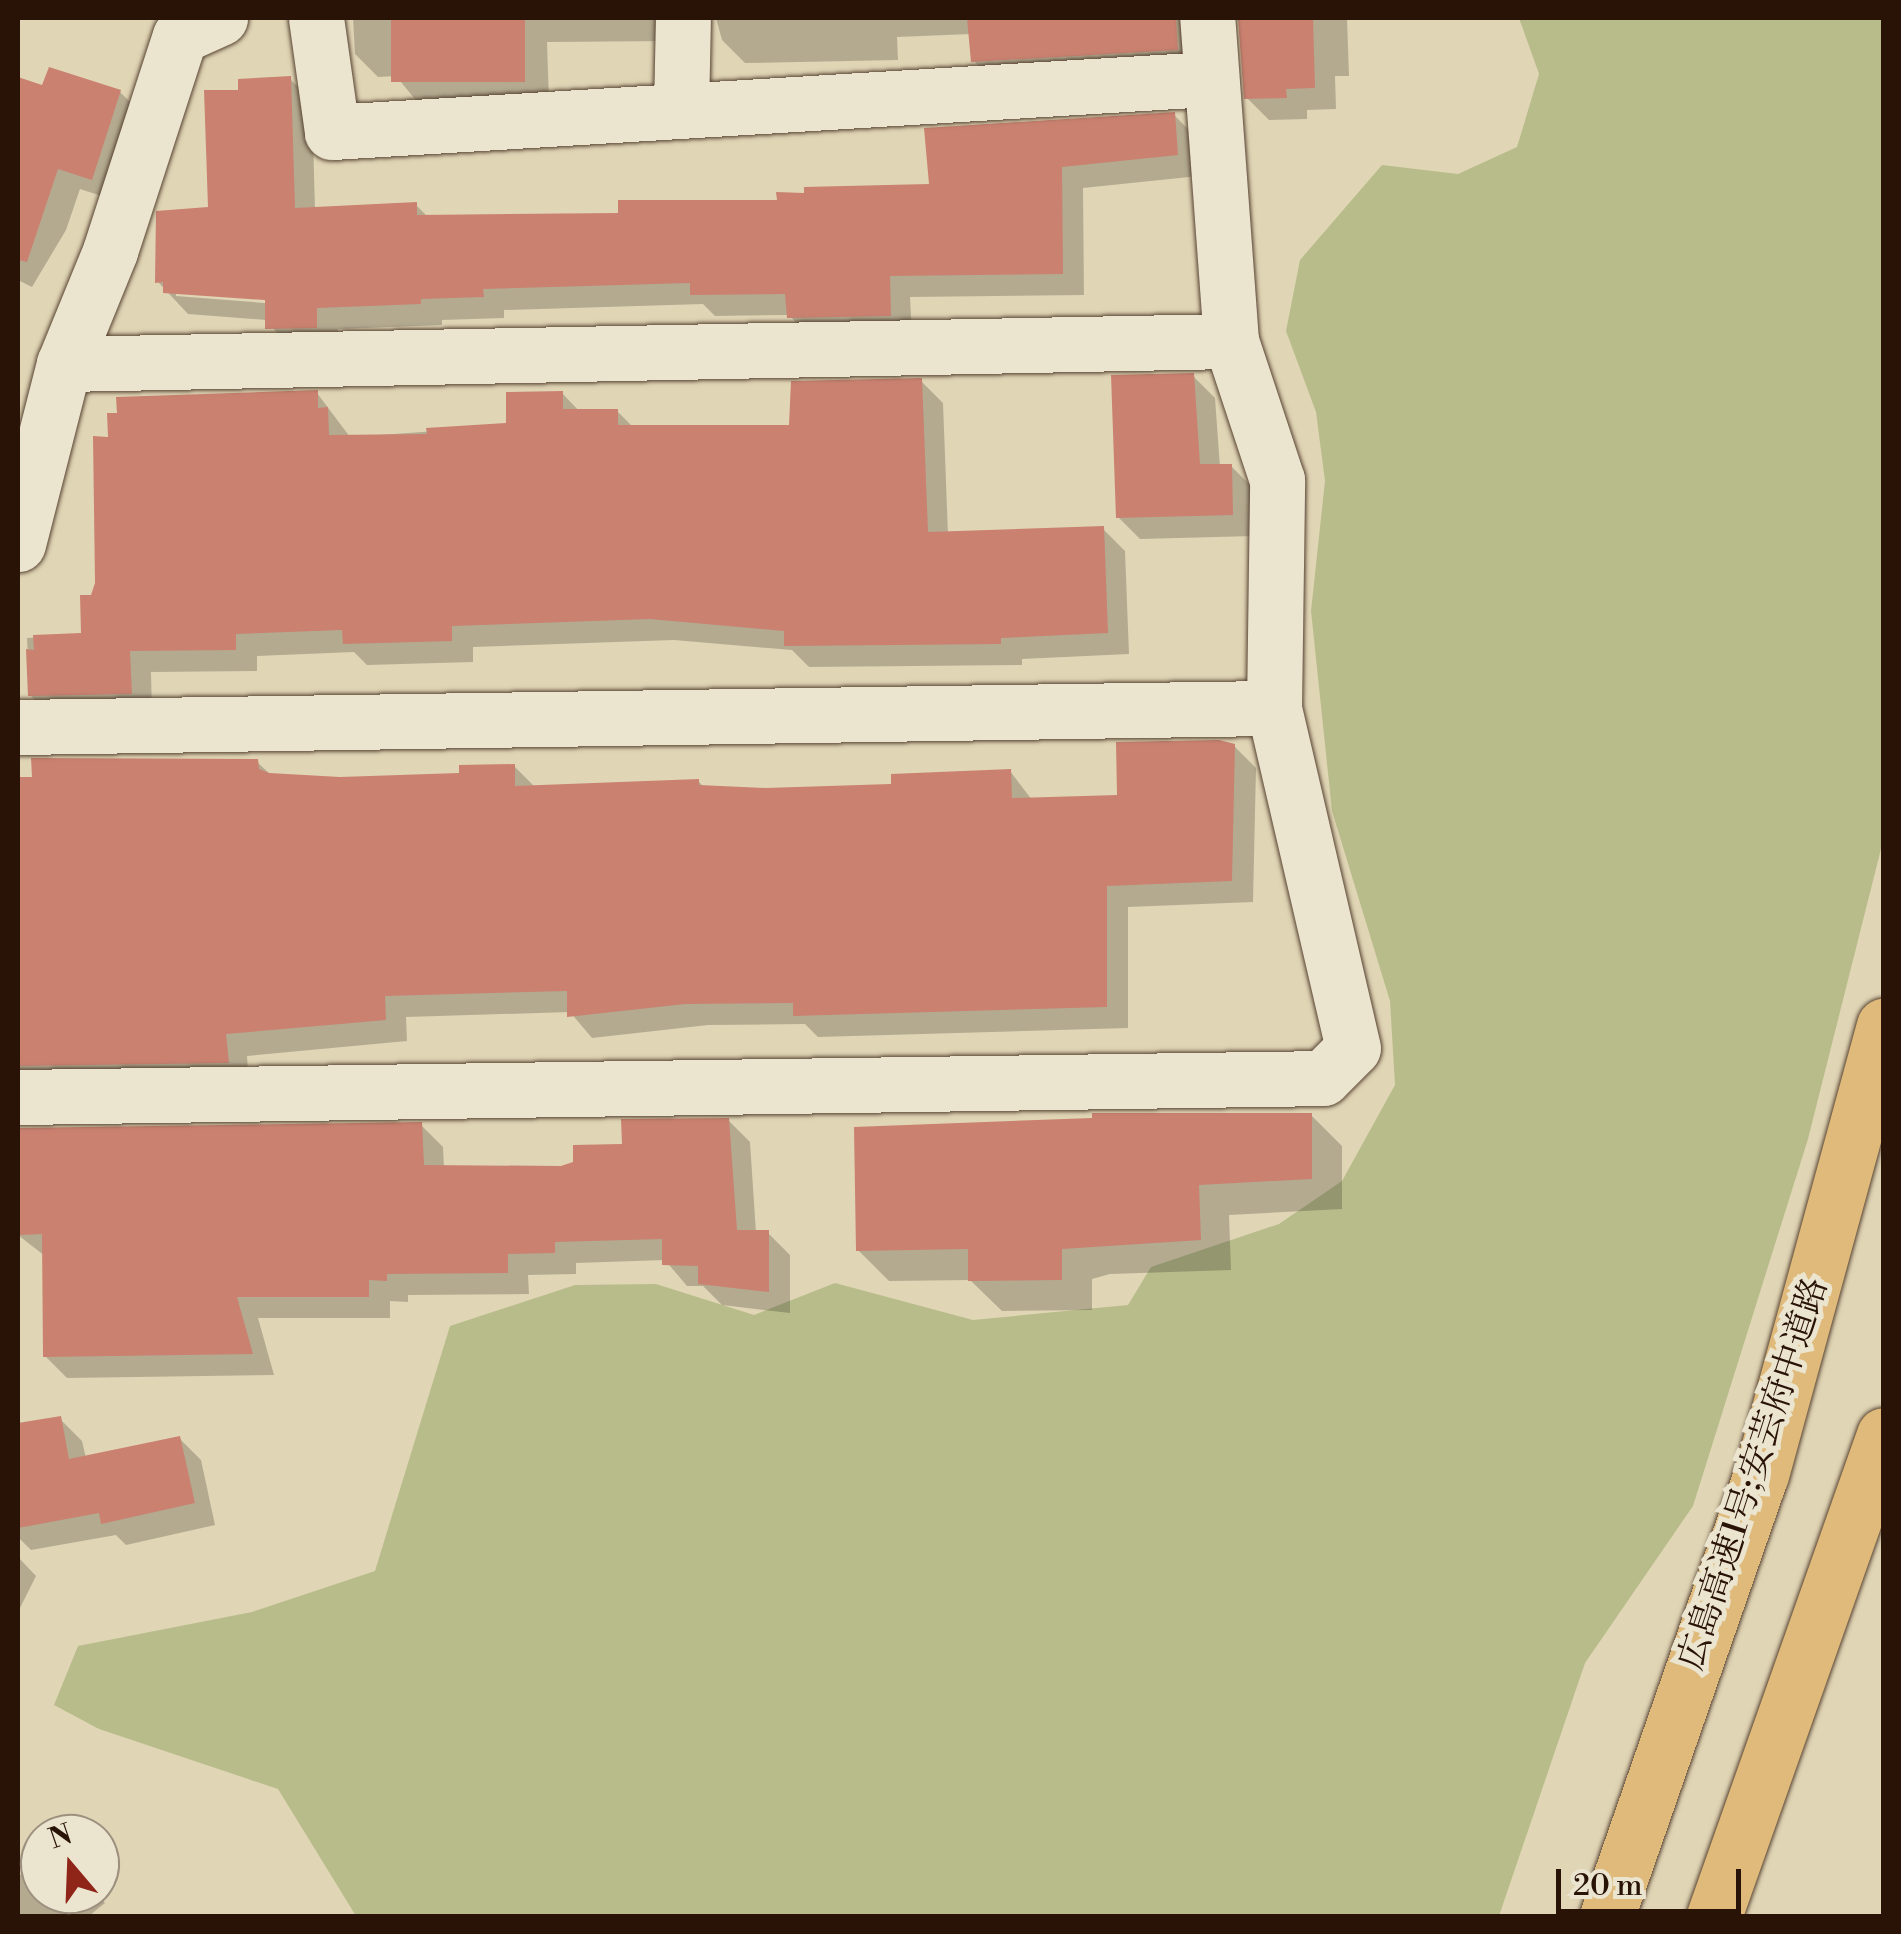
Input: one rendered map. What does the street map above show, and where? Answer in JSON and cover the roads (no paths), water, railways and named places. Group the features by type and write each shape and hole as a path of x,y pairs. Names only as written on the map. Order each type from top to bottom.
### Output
{"highway":[{"name":"広島高速1号;安芸府中道路","path":"1607,1916 1761,1476 1884,1026"},
{"path":"1714,1916 1884,1435"}],"street":[{"path":"18,544 64,364 110,251 180,36 220,18"},
{"path":"316,18 332,132 1209,79"},
{"path":"681,110 683,18"},
{"path":"18,1098 1323,1078 1353,1048 1274,708 1277,480 1231,341 1207,18"},
{"path":"64,364 1231,341"},
{"path":"18,728 1274,708"}]}
